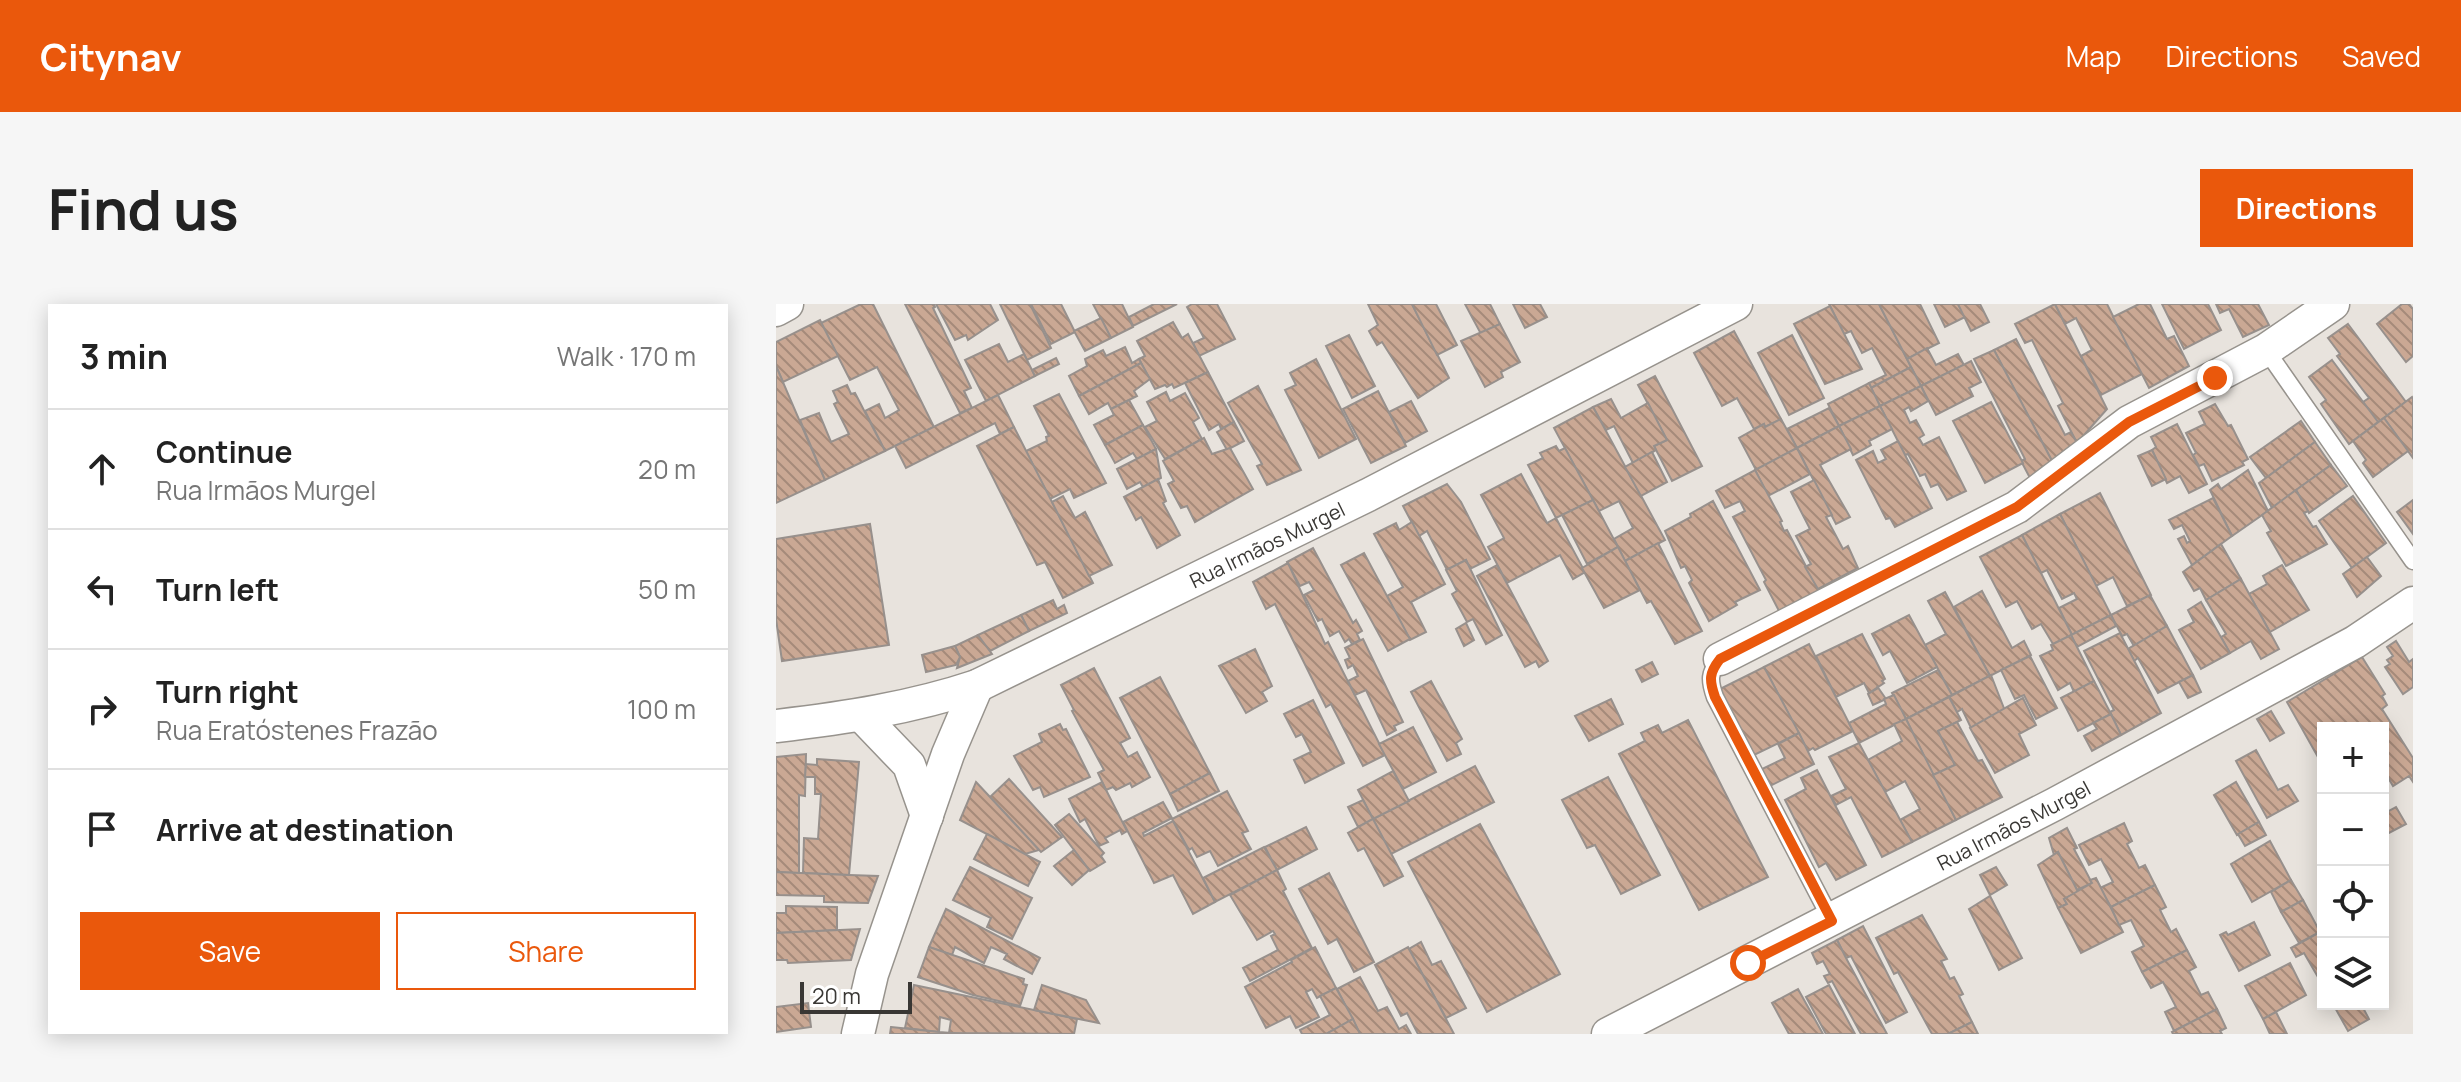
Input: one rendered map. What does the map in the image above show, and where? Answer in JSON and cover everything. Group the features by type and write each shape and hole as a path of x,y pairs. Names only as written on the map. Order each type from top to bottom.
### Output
{"street":[{"path":"776,310 787,304"},
{"name":"Rua Irmãos Murgel","path":"776,726 861,715 933,701 977,686 1368,495 1736,304"},
{"path":"1720,659 2017,507 2129,422 2266,350 2333,304"},
{"name":"Rua Irmãos Murgel","path":"1608,1034 1832,921 2355,642 2413,603"},
{"path":"858,1034 872,974 948,754 977,686"},
{"path":"861,715 909,765 927,816"}],"lane":[{"path":"2266,350 2413,561"},
{"path":"1720,659 1711,671 1710,682 1715,697 1832,921"}],"building":[{"path":"861,304 873,304 934,427 885,451 865,411 879,404 885,418 899,410 877,367 850,380 821,323"},
{"path":"905,304 934,304 933,308 971,388 964,391 972,408 960,413"},
{"path":"936,304 990,304 998,320 968,340 966,335 955,340"},
{"path":"1000,304 1030,304 1051,348 1027,360"},
{"path":"1031,304 1061,304 1075,332 1051,344"},
{"path":"1093,304 1122,304 1133,327 1111,338"},
{"path":"1154,304 1177,304 1133,326 1129,317"},
{"path":"1192,304 1217,304 1235,339 1199,356 1193,343 1204,338 1187,307"},
{"path":"1368,304 1412,304 1449,378 1418,398 1382,342 1377,345 1369,331 1378,325"},
{"path":"1412,304 1436,304 1457,345 1437,355"},
{"path":"1465,304 1490,304 1500,324 1481,334"},
{"path":"1513,304 1540,304 1547,317 1525,328"},
{"path":"1829,304 1879,304 1911,367 1871,388 1869,383 1886,375 1872,348 1862,353 1851,331 1844,334"},
{"path":"1879,304 1920,304 1939,343 1907,359"},
{"path":"1934,304 1958,304 1965,317 1945,327"},
{"path":"1958,304 1980,304 1989,322 1971,331"},
{"path":"2055,304 2107,409 2077,443 2058,406 2063,403 2032,340 2025,343 2015,324"},
{"path":"2055,304 2107,304 2142,374 2101,395 2081,356 2092,350 2076,318 2065,324"},
{"path":"2139,304 2150,304 2167,339 2174,336 2189,366 2149,388 2113,317"},
{"path":"2162,304 2208,304 2221,330 2184,349"},
{"path":"2216,304 2258,304 2269,325 2243,337 2229,309 2220,313"},
{"path":"2402,304 2409,304 2413,309 2413,356 2406,362 2377,324"},
{"path":"1830,306 1862,369 1825,384 1794,324"},
{"path":"1101,318 1111,338 1085,351 1074,331"},
{"path":"820,320 838,356 783,382 776,366 776,342"},
{"path":"1173,322 1182,338 1188,334 1208,372 1174,388 1172,384 1155,389 1139,359 1145,356 1137,341"},
{"path":"1500,324 1520,362 1501,372 1503,377 1485,387 1461,341"},
{"path":"2348,324 2406,402 2378,422 2363,402 2369,398 2337,356 2340,354 2328,338"},
{"path":"1734,331 1781,419 1765,427 1764,424 1754,429 1737,398 1722,406 1694,353"},
{"path":"1349,335 1375,386 1352,398 1326,346"},
{"path":"1792,335 1824,398 1789,415 1758,353"},
{"path":"2016,339 2065,435 2071,432 2077,443 2052,461 1994,350"},
{"path":"999,344 1008,362 1024,354 1035,376 986,401 965,360"},
{"path":"1125,347 1132,363 1139,359 1141,363 1079,396 1069,376 1087,366 1085,359 1103,350 1106,356"},
{"path":"1927,348 1936,365 1958,354 1964,365 1921,386 1907,359"},
{"path":"1994,350 2052,461 2030,478 2021,461 2025,459 1974,359"},
{"path":"1056,358 1059,364 1035,376 1032,370"},
{"path":"1316,359 1356,439 1319,458 1285,390 1296,385 1290,373"},
{"path":"2332,360 2378,422 2349,444 2321,404 2326,400 2309,377"},
{"path":"1971,361 1981,382 1969,388 1973,396 1936,415 1921,386"},
{"path":"1141,363 1150,379 1134,391 1137,396 1111,409 1108,403 1089,414 1079,396"},
{"path":"776,366 825,480 776,503"},
{"path":"1911,367 1921,386 1880,406 1871,388"},
{"path":"1208,372 1234,422 1221,429 1219,424 1209,430 1185,383"},
{"path":"1655,376 1702,466 1672,481 1654,446 1667,440 1638,385"},
{"path":"1869,383 1880,406 1839,426 1828,404"},
{"path":"847,385 851,394 855,393 885,451 825,480 800,420 819,413 831,442 849,434 834,404 838,402 833,391"},
{"path":"1258,386 1301,470 1267,485 1257,466 1262,464 1228,403"},
{"path":"1921,386 1928,401 1911,411 1909,407 1904,410 1910,423 1916,420 1924,435 1919,438 1923,445 1939,437 1966,491 1947,500 1938,484 1931,487 1925,474 1920,476 1908,454 1905,455 1880,406"},
{"path":"1378,391 1406,446 1371,463 1343,409"},
{"path":"1166,392 1170,401 1185,393 1199,418 1193,422 1202,439 1165,459 1145,427 1157,421 1147,402"},
{"path":"1059,394 1106,483 1074,498 1070,489 1050,499 1026,451 1047,441 1046,437 1049,436 1034,406"},
{"path":"998,395 1014,427 1000,434 995,423 906,468 895,446"},
{"path":"1611,399 1621,418 1648,403 1667,440 1633,463 1614,426 1606,430 1593,407"},
{"path":"2413,399 2413,458 2384,418"},
{"path":"1129,400 1143,425 1105,445 1094,425 1114,415 1111,409"},
{"path":"1411,401 1427,431 1405,443 1389,412"},
{"path":"1991,402 2023,463 1985,483 1953,421"},
{"path":"2215,404 2228,426 2231,425 2248,459 2242,462 2244,465 2212,481 2204,464 2199,466 2193,455 2196,453 2186,433 2205,424 2199,412"},
{"path":"1880,406 1892,429 1869,441 1871,445 1853,455 1839,426"},
{"path":"1593,407 1665,540 1625,561 1614,539 1633,528 1619,501 1599,511 1554,428"},
{"path":"1829,408 1839,426 1797,448 1787,429"},
{"path":"2384,418 2408,451 2373,477 2353,441"},
{"path":"1781,419 1797,448 1756,470 1739,438 1764,424 1765,427"},
{"path":"2301,421 2315,442 2266,478 2250,457"},
{"path":"1234,422 1244,441 1227,450 1217,432"},
{"path":"2177,424 2207,484 2189,493 2180,476 2167,483 2152,450 2156,447 2151,437"},
{"path":"1143,425 1156,449 1137,459 1133,453 1115,463 1105,445"},
{"path":"1839,426 1851,449 1820,465 1850,517 1836,524 1797,448"},
{"path":"1014,427 1093,583 1063,598 1045,562 1037,565 977,446"},
{"path":"1204,438 1212,454 1230,448 1253,489 1195,522 1187,506 1181,508 1168,484 1174,481 1163,461"},
{"path":"1898,441 1932,508 1895,527 1890,518 1886,519 1856,460 1873,451 1878,463 1886,459 1881,450"},
{"path":"2315,442 2331,465 2272,508 2259,483"},
{"path":"1556,446 1559,451 1565,448 1593,500 1556,518 1528,465 1543,458 1540,453"},
{"path":"1797,448 1810,474 1768,496 1755,470"},
{"path":"1156,449 1161,478 1143,487 1140,482 1127,489 1117,469"},
{"path":"2152,450 2166,479 2152,486 2138,456"},
{"path":"1652,452 1667,482 1641,496 1625,467"},
{"path":"2331,465 2347,486 2309,513 2296,490"},
{"path":"1755,470 1782,521 1784,531 1787,530 1819,591 1779,611 1733,517 1745,511 1740,501 1725,508 1716,491"},
{"path":"2248,470 2268,511 2232,536 2210,490 2218,484 2221,489"},
{"path":"1521,474 1547,523 1556,518 1585,572 1573,579 1560,555 1507,583 1488,547 1504,538 1481,495"},
{"path":"1158,479 1166,501 1163,503 1180,535 1157,548 1141,517 1136,520 1124,497"},
{"path":"1814,480 1832,515 1826,517 1843,549 1848,546 1858,568 1818,589 1805,567 1811,564 1796,536 1810,529 1791,492"},
{"path":"1447,484 1461,502 1490,559 1470,569 1466,560 1447,570 1427,531 1419,536 1403,506"},
{"path":"2296,490 2308,511 2304,513 2327,544 2286,566 2267,533 2271,531 2262,515"},
{"path":"2100,493 2151,595 2127,606 2113,577 2096,586 2060,514"},
{"path":"1063,496 1075,518 1085,512 1112,565 1089,576 1052,502"},
{"path":"2353,496 2386,543 2352,568 2319,521"},
{"path":"2213,498 2232,536 2192,565 2178,539 2184,536 2187,543 2190,541 2182,525 2174,529 2169,520"},
{"path":"1593,500 1618,547 1587,564 1562,515"},
{"path":"2413,500 2413,534 2397,512"},
{"path":"1713,501 1760,590 1735,602 1737,605 1709,621 1689,583 1692,580 1685,566 1681,568 1665,531"},
{"path":"2060,514 2111,615 2072,635 2059,608 2077,599 2074,593 2062,599 2047,570 2041,573 2022,535"},
{"path":"1412,522 1445,584 1411,602 1426,632 1410,640 1387,596 1403,587 1374,534 1396,523 1399,530"},
{"path":"870,524 889,645 782,661 776,619 776,539"},
{"path":"2022,535 2072,635 2053,644 2041,624 2032,629 2017,601 2006,607 1980,557"},
{"path":"1658,543 1702,631 1675,644 1651,601 1647,603 1625,561"},
{"path":"2221,544 2241,579 2206,600 2200,588 2194,591 2183,572"},
{"path":"1618,547 1640,590 1604,608 1582,568"},
{"path":"1313,548 1353,623 1356,620 1362,631 1357,634 1360,640 1352,644 1349,639 1345,642 1339,631 1330,636 1322,619 1318,621 1304,595 1314,590 1309,582 1300,586 1287,562"},
{"path":"1364,553 1410,639 1388,651 1341,565"},
{"path":"2367,557 2381,576 2357,597 2343,574"},
{"path":"1466,560 1502,635 1486,644 1473,619 1467,622 1452,594 1457,591 1446,570"},
{"path":"1288,563 1325,644 1328,642 1385,755 1363,766 1331,704 1326,707 1275,604 1266,609 1253,582"},
{"path":"1497,565 1548,661 1539,667 1536,661 1525,667 1477,576"},
{"path":"2282,565 2309,610 2270,632 2249,594 2267,584 2263,576"},
{"path":"2241,579 2279,649 2261,659 2251,641 2230,653 2221,637 2226,634 2206,600"},
{"path":"1982,591 2012,648 2024,641 2031,655 1990,676 1954,607"},
{"path":"1945,592 1990,676 1952,695 1925,645 1946,634 1928,601"},
{"path":"2150,595 2167,626 2134,646 2127,634 2122,636 2111,615"},
{"path":"1053,600 1057,609 1064,605 1067,613 1029,631 1021,615"},
{"path":"2201,602 2230,653 2201,669 2179,630 2194,622 2188,610"},
{"path":"1021,615 1029,631 990,651 983,645 978,635"},
{"path":"1909,615 1937,667 1907,683 1890,651 1883,655 1872,634"},
{"path":"2111,615 2116,626 2077,647 2071,635"},
{"path":"1466,623 1474,640 1464,646 1456,629"},
{"path":"2167,626 2193,675 2158,693 2138,658 2134,661 2128,649"},
{"path":"2120,633 2161,713 2121,735 2110,712 2114,710 2084,651"},
{"path":"1862,634 1885,679 1882,681 1884,683 1869,693 1864,683 1836,697 1816,656"},
{"path":"978,635 992,654 957,668 960,657 955,646"},
{"path":"2071,635 2094,681 2074,692 2070,683 2058,690 2040,656 2053,650 2051,645"},
{"path":"1363,639 1403,722 1394,726 1396,730 1387,735 1366,690 1355,695 1348,681 1358,676 1353,665 1348,668 1345,660 1350,658 1345,648"},
{"path":"2396,641 2409,662 2413,659 2413,687 2403,694 2385,667 2390,664 2387,660 2393,656 2387,647"},
{"path":"1809,644 1853,731 1808,751 1764,667"},
{"path":"955,646 960,657 956,665 926,672 922,655"},
{"path":"1255,649 1272,686 1262,692 1267,701 1246,713 1219,666"},
{"path":"2030,656 2057,708 2036,719 2024,695 2015,699 2001,670"},
{"path":"2362,657 2385,694 2382,696 2387,705 2382,709 2413,758 2413,782 2409,776 2393,786 2389,779 2389,722 2317,722 2317,755 2287,702"},
{"path":"1652,662 1658,674 1642,682 1636,670"},
{"path":"1764,667 1799,733 1752,756 1718,690"},
{"path":"1094,668 1130,738 1120,743 1128,757 1137,752 1150,777 1132,787 1130,783 1116,790 1113,787 1106,790 1098,773 1104,770 1061,685"},
{"path":"1938,670 1952,695 1906,719 1892,693"},
{"path":"1991,675 2005,711 1971,728 1962,709 1957,712 1949,697"},
{"path":"2193,675 2201,692 2188,698 2179,682"},
{"path":"1160,677 1210,773 1170,794 1120,698"},
{"path":"1431,681 1462,739 1456,743 1461,754 1447,761 1411,692"},
{"path":"2094,681 2111,714 2078,731 2061,698"},
{"path":"1877,686 1886,699 1873,705 1868,694"},
{"path":"1894,695 1906,719 1859,743 1849,723 1886,704 1884,699"},
{"path":"1949,697 1961,720 1938,731 1955,765 1933,775 1906,719"},
{"path":"2023,698 2036,725 2019,734 2029,755 1995,773 1970,728"},
{"path":"1611,699 1623,724 1589,741 1575,716"},
{"path":"1313,700 1344,763 1305,783 1294,760 1311,752 1302,734 1296,737 1284,714"},
{"path":"2271,711 2284,733 2270,741 2257,719"},
{"path":"2111,714 2121,735 2092,751 2084,736 2097,729 2093,723"},
{"path":"1906,719 1956,820 1912,842 1900,820 1920,809 1905,781 1885,792 1868,760 1902,741 1894,724"},
{"path":"1688,720 1768,877 1699,910 1619,754 1645,741 1641,733 1658,725 1662,733"},
{"path":"1957,722 2002,797 1956,820 1933,775 1955,765 1938,731"},
{"path":"1060,724 1063,730 1066,729 1090,777 1044,797 1040,787 1033,790 1014,756 1042,742 1039,734"},
{"path":"1413,727 1436,772 1403,789 1379,744"},
{"path":"1799,733 1814,764 1768,787 1760,770 1785,758 1778,744"},
{"path":"1859,743 1912,842 1882,857 1851,797 1836,805 1831,796 1846,789 1829,757"},
{"path":"2256,750 2278,790 2288,785 2298,801 2267,818 2236,761"},
{"path":"806,754 805,796 799,795 799,873 776,872 776,757"},
{"path":"817,759 859,762 849,875 803,873 804,838 818,839 821,794 815,794 815,777 805,777 806,764 817,765"},
{"path":"1475,766 1494,802 1391,854 1373,819"},
{"path":"1817,770 1866,865 1836,880 1826,863 1819,867 1785,800 1806,789 1801,778"},
{"path":"1393,771 1409,801 1373,819 1358,790"},
{"path":"1210,773 1219,791 1178,811 1170,794"},
{"path":"1608,777 1660,875 1621,894 1595,845 1587,848 1562,800"},
{"path":"1009,779 1062,837 1041,852 990,797"},
{"path":"976,782 1039,850 1025,854 960,820"},
{"path":"1102,782 1127,831 1122,834 1120,830 1105,838 1108,842 1099,846 1085,819 1080,822 1069,799"},
{"path":"2236,782 2259,822 2237,835 2214,795"},
{"path":"1227,791 1248,831 1242,833 1251,849 1218,866 1210,851 1197,857 1192,848 1189,850 1172,819"},
{"path":"1363,800 1373,819 1358,827 1348,807"},
{"path":"1163,802 1172,818 1143,833 1144,836 1173,821 1215,902 1193,914 1173,875 1154,883 1123,822"},
{"path":"2396,807 2406,824 2389,833 2389,811"},
{"path":"1069,814 1104,853 1101,856 1105,862 1090,871 1055,825"},
{"path":"1373,819 1403,876 1384,886 1364,848 1358,851 1348,833"},
{"path":"2259,822 2266,835 2245,846 2238,834"},
{"path":"2124,823 2132,841 2127,844 2139,868 2145,865 2155,885 2111,907 2100,888 2113,882 2101,859 2089,865 2079,845"},
{"path":"1480,824 1560,974 1487,1012 1408,862"},
{"path":"1306,827 1317,849 1277,870 1265,847"},
{"path":"2067,828 2092,883 2077,890 2058,852 2054,855 2049,838"},
{"path":"987,834 1040,862 1028,886 974,859"},
{"path":"2270,841 2291,880 2252,902 2231,864"},
{"path":"1264,847 1277,870 1215,902 1203,878"},
{"path":"1074,850 1089,870 1072,885 1054,866"},
{"path":"2058,852 2078,892 2064,899 2067,904 2058,908 2038,865"},
{"path":"970,867 1032,898 1012,939 987,927 991,918 953,900"},
{"path":"1996,867 2007,885 1990,895 1980,875"},
{"path":"1277,870 1286,889 1283,891 1312,948 1250,981 1243,968 1278,950 1271,936 1275,934 1273,931 1257,940 1230,895"},
{"path":"776,872 878,876 868,903 824,902 824,896 776,895"},
{"path":"1329,873 1374,962 1354,972 1337,939 1328,944 1299,889"},
{"path":"2096,878 2123,932 2081,953 2058,908 2067,904 2064,899"},
{"path":"2291,880 2303,900 2281,912 2271,892"},
{"path":"2155,885 2166,907 2160,910 2171,932 2176,929 2187,950 2142,972 2132,952 2144,946 2131,920 2119,925 2111,907"},
{"path":"1990,896 2022,958 1999,970 1969,909"},
{"path":"2303,900 2317,926 2317,934 2299,943 2281,912"},
{"path":"786,906 837,907 837,930 776,933 776,913 786,913"},
{"path":"946,909 1040,958 1032,974 1004,959 1007,954 991,947 984,963 955,947 952,955 929,947"},
{"path":"1922,915 1947,959 1941,961 1950,979 1954,977 1963,994 1959,996 1972,1022 1948,1034 1932,1034 1898,972 1894,974 1876,938"},
{"path":"2254,922 2270,955 2239,971 2220,935 2226,932 2228,935"},
{"path":"1863,926 1907,1012 1886,1023 1851,956 1846,958 1837,940"},
{"path":"860,929 851,960 788,963 787,960 776,960 776,933"},
{"path":"2317,934 2317,975 2304,953 2296,957 2291,948"},
{"path":"1837,940 1887,1034 1861,1034 1832,981 1828,983 1824,976 1830,974 1823,961 1817,964 1812,953"},
{"path":"1421,942 1432,965 1441,961 1466,1008 1446,1018 1409,949"},
{"path":"929,947 1024,979 1023,984 1027,985 1020,1006 918,977"},
{"path":"1315,947 1336,988 1317,998 1312,989 1306,992 1319,1017 1296,1028 1290,1016 1266,1028 1245,987"},
{"path":"1408,947 1454,1034 1418,1034 1407,1013 1401,1016 1375,965"},
{"path":"2187,950 2196,967 2189,971 2201,995 2208,992 2217,1009 2174,1031 2165,1012 2176,1007 2163,982 2151,988 2142,972"},
{"path":"2290,963 2306,995 2263,1019 2245,986"},
{"path":"1360,977 1378,1011 1387,1007 1399,1029 1406,1025 1411,1034 1360,1034 1337,989"},
{"path":"914,985 1077,1019 1074,1034 949,1033 951,1020 940,1017 939,1032 905,1028"},
{"path":"1042,985 1086,1000 1099,1023 1034,1010"},
{"path":"1829,985 1855,1034 1826,1034 1806,997"},
{"path":"1336,988 1353,1019 1326,1034 1302,1034 1300,1030 1330,1015 1320,996"},
{"path":"1798,989 1823,1034 1789,1034 1772,1003"},
{"path":"808,1003 811,1027 776,1032 776,1007"},
{"path":"2217,1009 2226,1028 2220,1031 2222,1034 2173,1034 2172,1032"},
{"path":"2336,1010 2364,1010 2369,1019 2348,1031"},
{"path":"2276,1012 2287,1034 2270,1034 2263,1019"},
{"path":"1353,1019 1360,1034 1326,1034"},
{"path":"1972,1022 1978,1034 1948,1034"},
{"path":"891,1027 939,1032 964,1034 890,1034"}],"route":[{"path":"1748,963 1832,921 1715,697 1710,682 1711,671 1720,659 2017,507 2129,422 2215,378"}]}
